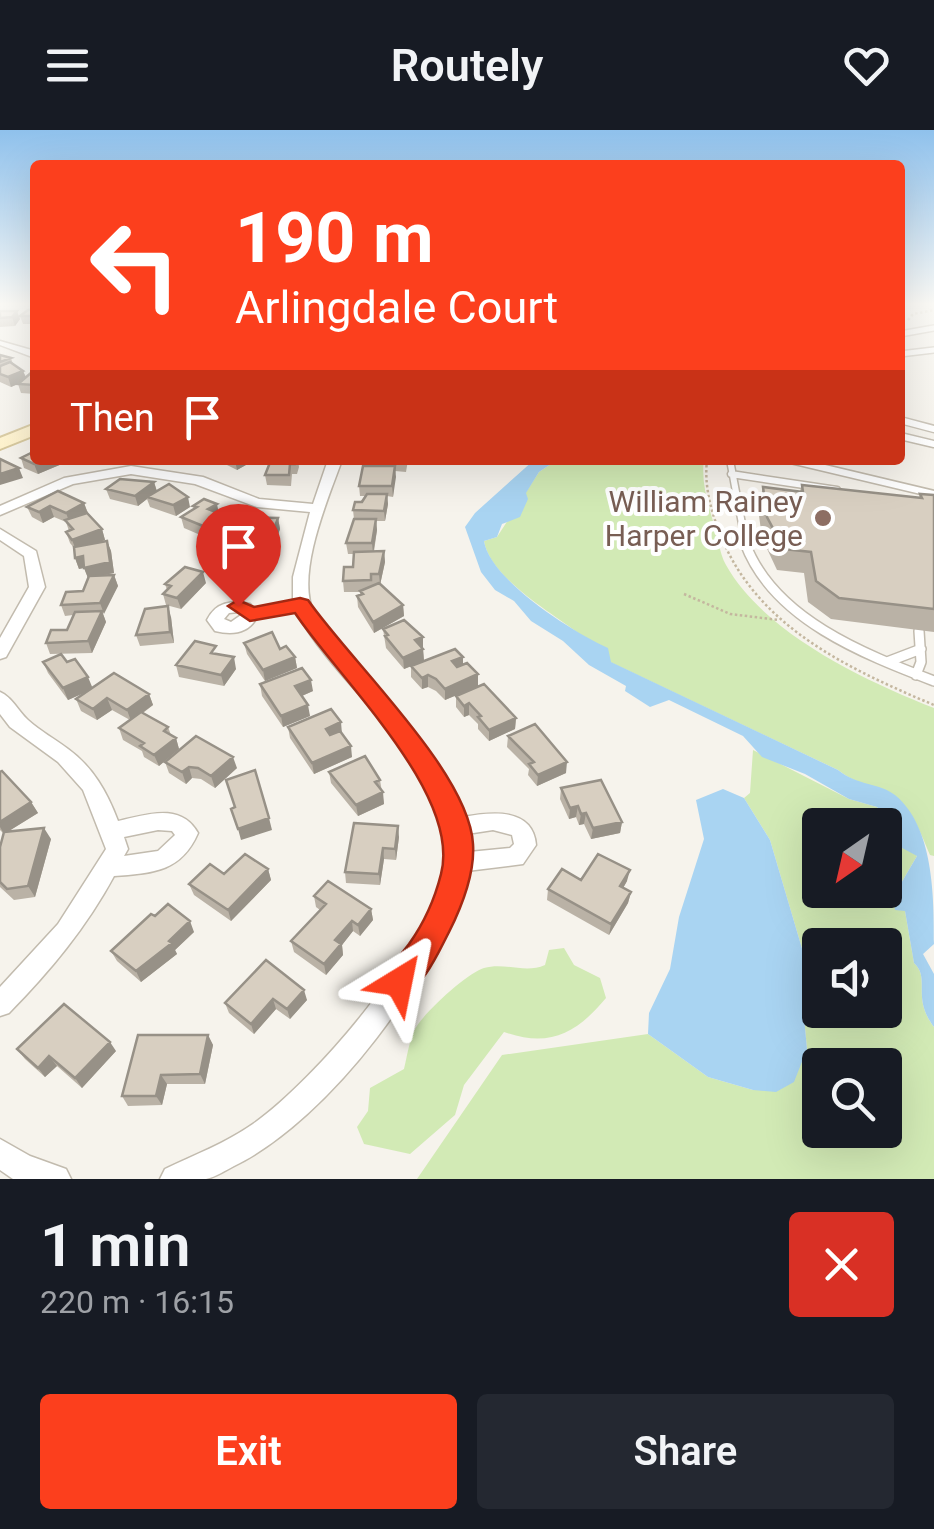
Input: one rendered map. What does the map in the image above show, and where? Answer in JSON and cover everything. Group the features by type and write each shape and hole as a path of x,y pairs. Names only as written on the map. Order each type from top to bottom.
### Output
{"main road":[{"path":"0,444 30,430"}],"street":[{"path":"0,511 102,466 131,465 198,480 257,503 318,510"},
{"path":"175,1179 263,1134 328,1073 422,951 443,912 458,862 459,843 443,793 421,758 300,605 300,586 318,510 334,465"},
{"path":"0,533 31,554 37,587 0,653"},
{"path":"250,614 300,605"},
{"path":"0,699 22,730 75,766 100,801 117,849 92,897 54,952 0,1004"},
{"path":"108,867 162,861 183,847 187,833 178,823 158,820 111,832"},
{"path":"455,827 508,822 522,831 525,838 525,845 515,856 458,862"},
{"path":"0,1152 22,1168 56,1179"}],"lane":[{"path":"905,421 934,429"},
{"path":"905,437 934,444"},
{"path":"730,465 734,505 752,561 788,602 830,634 934,682"},
{"path":"811,465 934,494"},
{"path":"731,474 846,492"},
{"path":"811,484 812,494"},
{"path":"912,506 916,490"},
{"path":"916,675 921,648 919,631"},
{"path":"887,662 921,648"}],"path":[{"path":"684,594 730,614 781,620"}],"green space":[{"path":"550,465 704,465 705,491 722,555 743,590 765,613 818,652 877,684 934,708 934,856 906,808 891,794 854,780 610,662 598,647 510,581 489,555 484,541 497,537 539,472"},
{"path":"753,750 849,799 878,808 802,808 802,908 902,908 905,911 914,963 921,976 924,1007 934,1027 934,1179 417,1179 502,1055 648,1034 708,1077 753,1090 802,1053 802,1148 902,1148 902,1048 807,1048 805,1028 902,1028 902,928 802,928 802,948 770,840 744,798 750,793"},
{"path":"902,838 917,856 902,882"},
{"path":"564,948 574,965 600,978 606,998 584,1021 548,1038 504,1032 464,1085 455,1115 410,1154 364,1144 357,1127 368,1111 370,1088 404,1069 414,1031 435,1005 484,968 545,965 549,950"}],"water":[{"path":"528,465 550,465 539,472 526,493 528,499 520,517 502,524 497,537 484,541 501,572 517,588 555,618 608,648 611,662 853,779 895,795 918,825 929,864 934,944 923,954 934,974 934,1027 924,1007 921,976 914,963 905,911 895,908 902,908 902,882 917,856 902,848 902,808 878,808 849,799 805,774 762,757 743,736 669,700 650,707 625,691 626,686 589,665 563,641 531,621 514,601 495,590 481,572 465,527 475,513"},
{"path":"723,789 744,798 770,840 802,948 802,1028 807,1048 802,1048 802,1062 794,1082 776,1092 753,1090 708,1077 648,1034 649,1013 670,969 679,917 704,839 696,800"}],"building":[{"path":"10,362 23,371 8,377 0,374 0,366"},
{"path":"30,374 30,385 18,384"},
{"path":"0,459 19,468 0,474"},
{"path":"269,465 290,465 289,475 265,475"},
{"path":"363,466 395,466 392,486 359,486"},
{"path":"120,479 154,482 135,496 106,489"},
{"path":"169,484 188,497 173,505 147,497"},
{"path":"802,485 922,498 920,494 934,495 934,609 839,598 816,581 811,552 784,549 767,517 763,487 803,492"},
{"path":"58,491 84,503 66,513 50,506 39,512 27,507"},
{"path":"367,494 387,494 384,511 353,510 355,502 362,502"},
{"path":"204,499 217,504 208,509 221,514 203,526 181,517 197,507 193,506"},
{"path":"87,513 102,529 72,540 66,532 73,529 65,520"},
{"path":"235,517 278,518 273,532 230,532"},
{"path":"354,519 376,519 372,543 346,543"},
{"path":"107,541 110,562 84,568 83,556 75,558 74,547"},
{"path":"261,548 259,554 264,554 257,574 228,573 233,559 223,559 227,549"},
{"path":"384,551 379,574 371,574 371,580 343,581 344,567 353,567 354,552"},
{"path":"185,567 203,572 177,598 163,594 171,586 165,584"},
{"path":"114,575 100,603 61,605 66,592 83,591 89,576"},
{"path":"379,583 403,605 373,622 357,596"},
{"path":"168,606 170,632 136,635 145,609"},
{"path":"102,611 88,641 46,643 51,630 67,630 75,612"},
{"path":"404,620 423,637 415,640 423,649 403,658 383,629"},
{"path":"272,632 280,649 286,646 295,657 263,670 244,643"},
{"path":"195,641 216,646 211,653 234,657 221,675 176,665"},
{"path":"455,649 463,657 452,661 457,667 467,663 478,674 445,689 428,675 422,678 411,666"},
{"path":"61,654 67,662 75,659 88,677 63,688 43,662"},
{"path":"302,668 311,680 295,686 308,705 281,716 260,684"},
{"path":"114,673 149,694 127,710 107,698 93,709 76,699"},
{"path":"484,684 516,718 489,730 469,703 464,706 456,696"},
{"path":"331,709 341,722 326,729 330,735 340,731 351,746 312,763 288,727"},
{"path":"141,712 168,727 164,731 176,738 154,755 140,746 144,743 119,728"},
{"path":"535,724 567,762 538,775 529,764 534,762 508,736"},
{"path":"196,736 233,757 211,776 198,768 189,767 182,772 165,762"},
{"path":"365,756 383,792 356,805 329,772"},
{"path":"255,770 269,818 238,829 226,780"},
{"path":"0,772 31,802 0,822"},
{"path":"601,780 622,822 593,828 578,806 570,808 561,788"},
{"path":"354,823 398,826 395,849 383,848 379,874 345,872"},
{"path":"44,828 28,886 7,889 0,882 4,832"},
{"path":"245,854 268,869 228,910 189,884 210,864 224,874"},
{"path":"598,854 630,870 620,886 631,892 611,924 548,889 562,869 581,880"},
{"path":"328,881 371,909 358,925 352,921 335,940 341,944 324,964 291,941 326,904 314,896"},
{"path":"168,904 190,921 169,941 172,943 136,971 111,951 151,914 155,916"},
{"path":"266,960 304,990 287,1009 273,999 251,1024 225,1003"},
{"path":"64,1004 110,1042 75,1078 49,1056 38,1068 17,1049"},
{"path":"138,1035 208,1035 200,1074 161,1075 156,1096 122,1096"}],"place":[{"name":"William Rainey Harper College","path":"823,518"}],"route":[{"path":"238,606 250,614 300,605 421,758 451,811 459,843 456,871 443,912 399,982"}]}
